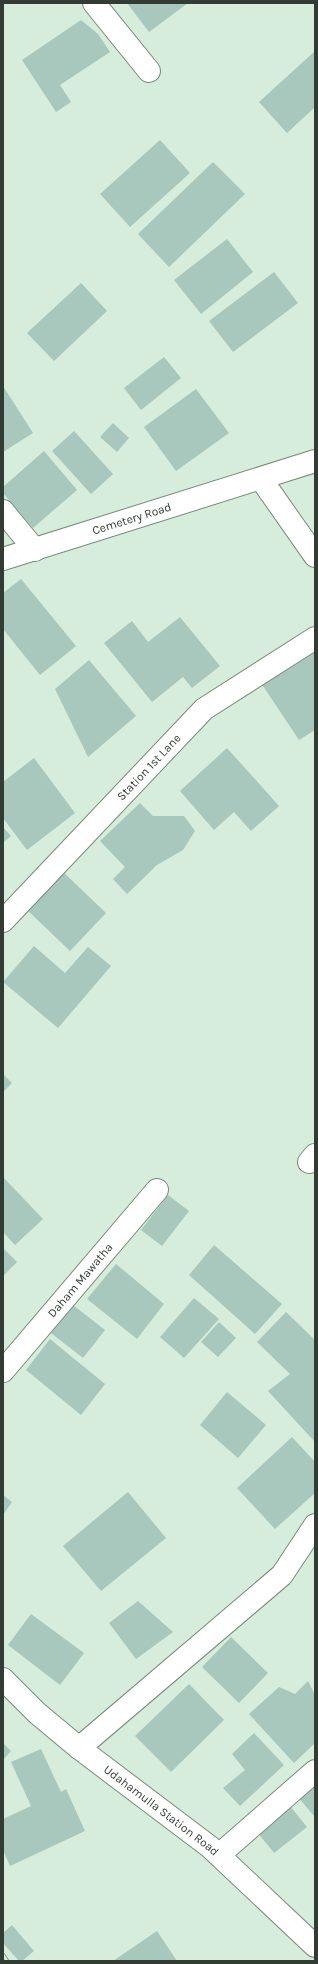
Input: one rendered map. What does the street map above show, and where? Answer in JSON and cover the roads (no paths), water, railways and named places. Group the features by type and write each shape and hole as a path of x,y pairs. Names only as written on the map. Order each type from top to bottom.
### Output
{"street":[{"path":"94,3 148,71"},
{"name":"Cemetery Road","path":"3,559 315,461"},
{"path":"261,479 315,556"},
{"path":"3,511 35,550"},
{"name":"Station 1st Lane","path":"3,921 204,709 315,638"},
{"name":"Daham Mawatha","path":"3,1371 157,1190"},
{"path":"79,1748 282,1574 315,1525"},
{"name":"Udahamulla Station Road","path":"3,1679 37,1713 79,1748 219,1855 315,1946"},
{"path":"219,1855 315,1771"}],"railway":[{"path":"3,1955 7,1961"}]}
